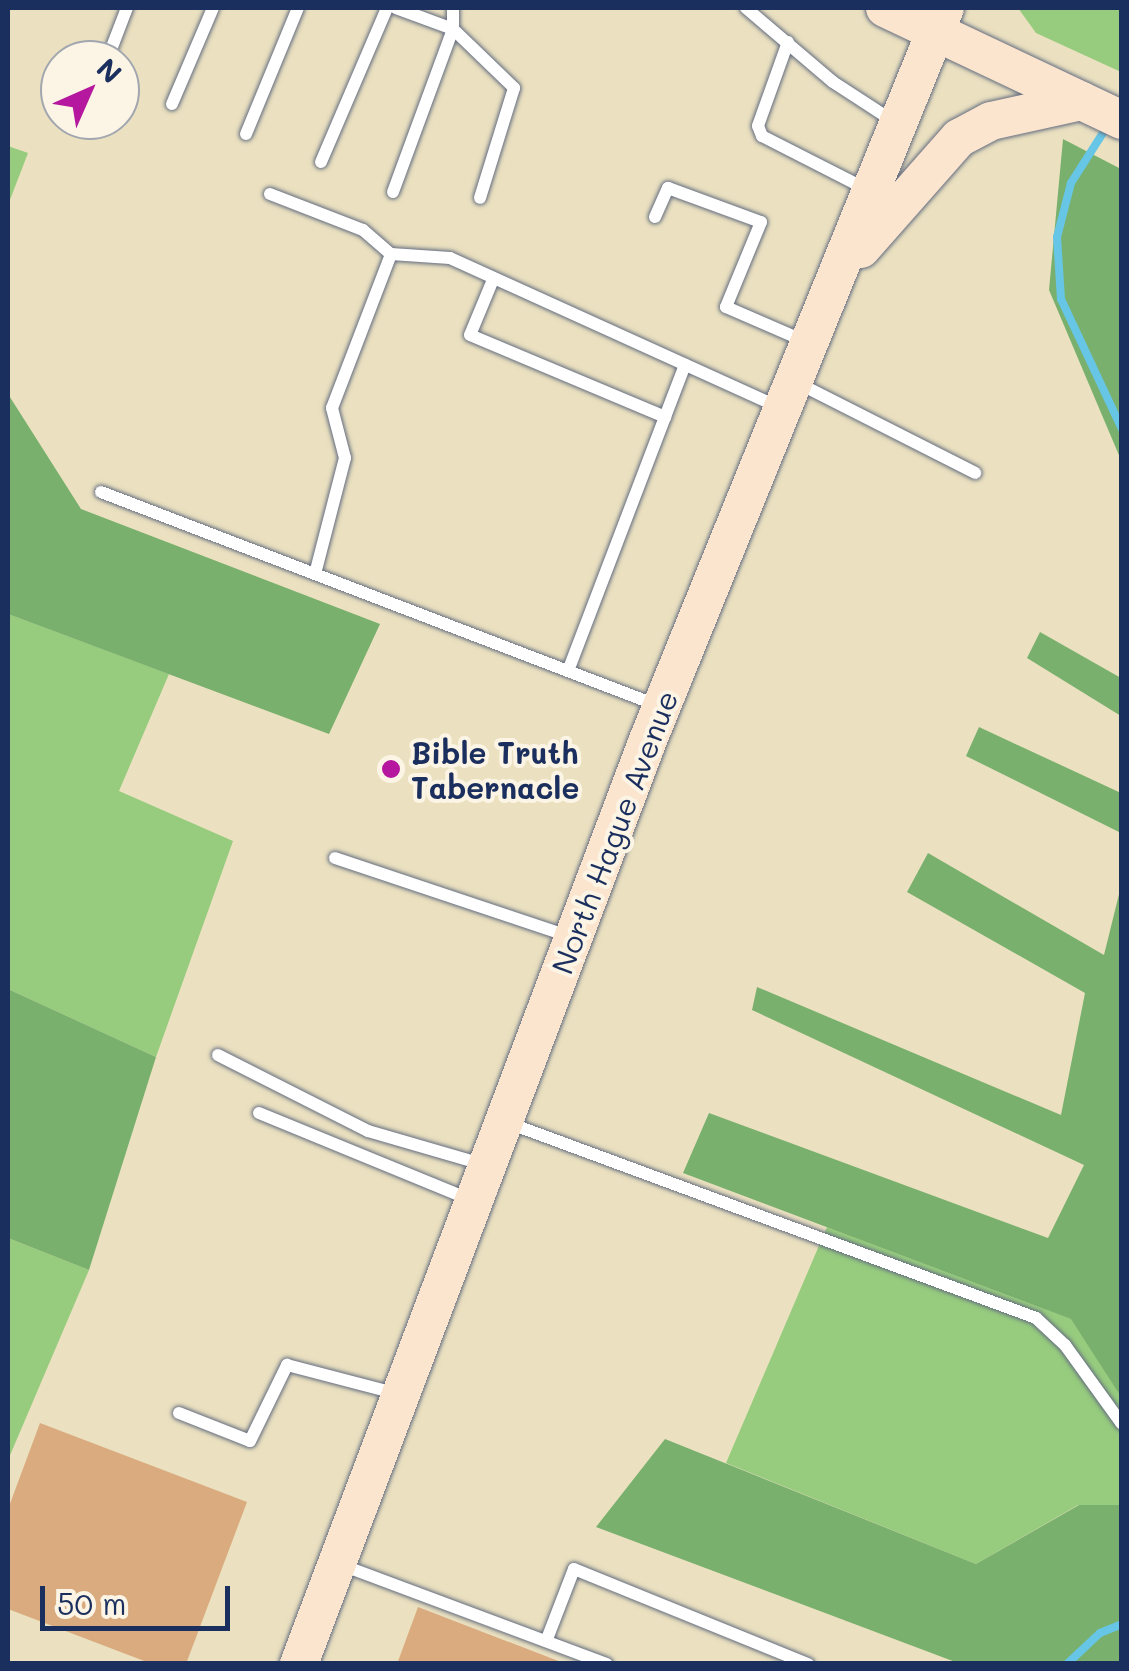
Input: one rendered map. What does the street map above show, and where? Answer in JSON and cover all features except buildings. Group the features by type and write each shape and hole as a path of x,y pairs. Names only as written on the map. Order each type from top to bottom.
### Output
{"main road":[{"path":"885,8 941,20 1122,120"},
{"name":"North Hague Avenue","path":"299,1664 662,707 941,20"},
{"path":"836,278 959,138 991,122 1082,101"}],"lane":[{"path":"114,40 127,8"},
{"path":"172,104 213,8"},
{"path":"246,134 298,8"},
{"path":"321,162 388,8"},
{"path":"396,8 453,29 514,88 480,198"},
{"path":"393,192 453,29 453,8"},
{"path":"746,8 832,82 899,125"},
{"path":"788,42 758,126 762,136 872,192"},
{"path":"655,218 668,188 761,222 726,307 809,343"},
{"path":"270,194 363,230 392,254 450,258 492,282 685,365 788,395 975,473"},
{"path":"315,574 345,458 332,408 392,254"},
{"path":"492,282 470,336 665,417"},
{"path":"568,671 685,365"},
{"path":"101,492 662,707"},
{"path":"335,858 574,937"},
{"path":"218,1055 368,1131 487,1166"},
{"path":"259,1112 474,1201"},
{"path":"504,1122 1036,1318 1065,1345 1122,1424"},
{"path":"179,1413 250,1441 287,1364 400,1394"},
{"path":"337,1563 607,1664"},
{"path":"546,1639 574,1569 808,1664"}],"green space":[{"path":"1018,8 1121,8 1121,72 1036,33"},
{"path":"1063,139 1121,169 1121,460 1049,290"},
{"path":"8,146 28,153 8,205"},
{"path":"8,394 81,509 380,624 329,734 8,614"},
{"path":"8,614 169,674 119,791 233,841 156,1057 8,989"},
{"path":"1040,632 1121,678 1121,716 1027,658"},
{"path":"979,727 1121,793 1121,833 966,756"},
{"path":"928,853 1104,955 1121,886 1121,1397 1071,1319 683,1173 709,1113 1048,1238 1084,1165 752,1010 757,987 1061,1115 1085,993 907,892"},
{"path":"8,989 156,1057 89,1270 8,1238"},
{"path":"827,1227 1072,1319 1121,1397 1121,1505 1078,1505 976,1564 726,1463"},
{"path":"8,1238 89,1270 8,1460"},
{"path":"665,1439 976,1564 1079,1505 1121,1505 1121,1663 958,1663 596,1527"}],"waterway":[{"path":"1108,125 1071,183 1057,237 1061,299 1122,429"},
{"path":"1067,1664 1100,1633 1122,1624"}],"place":[{"name":"Bible Truth Tabernacle","path":"391,769"}]}
